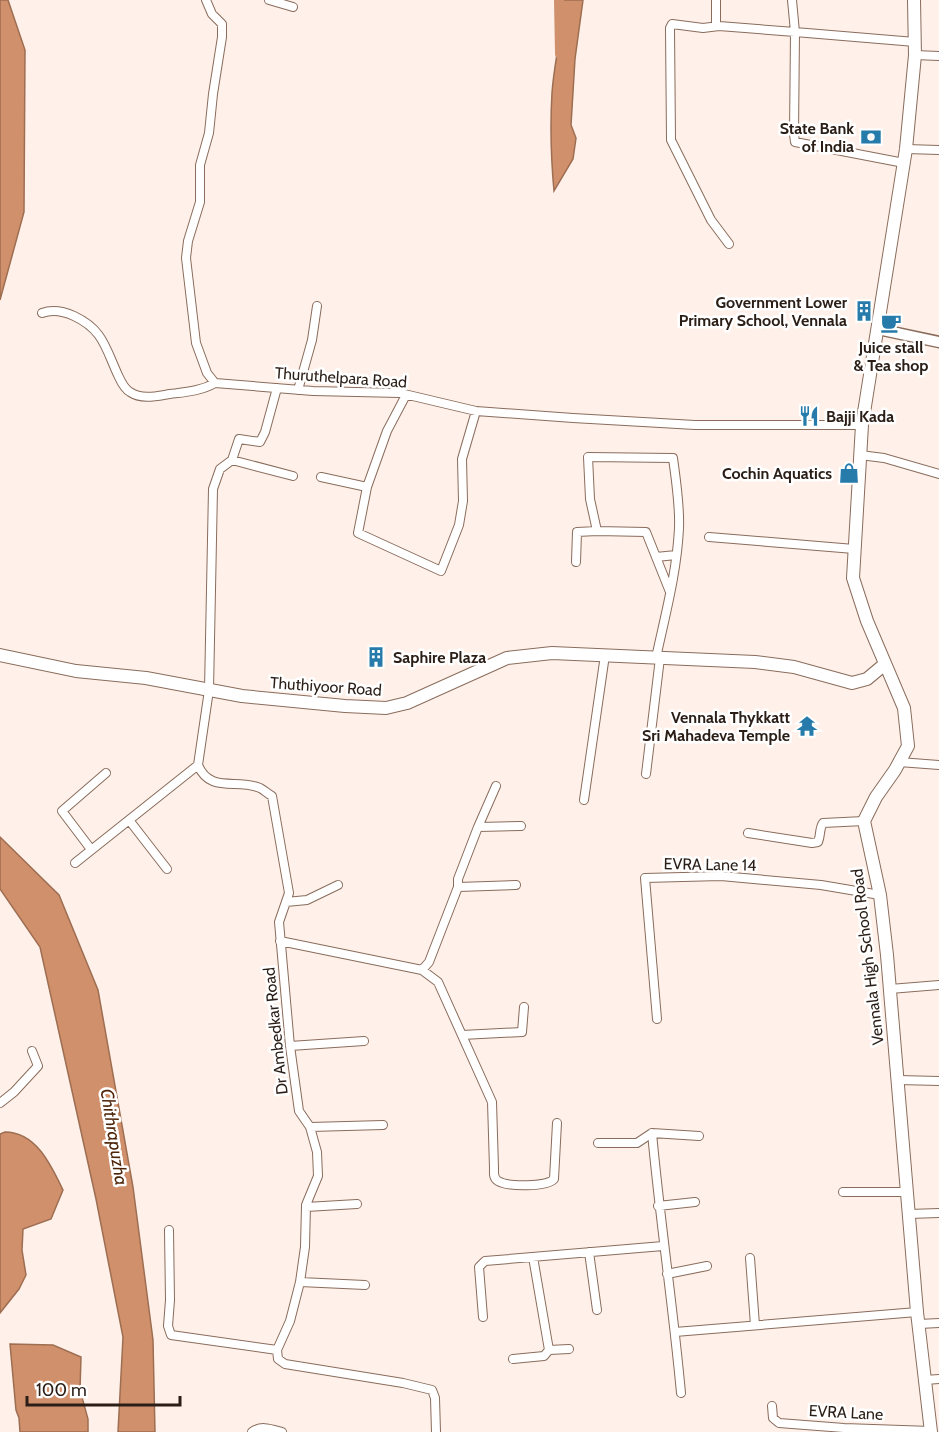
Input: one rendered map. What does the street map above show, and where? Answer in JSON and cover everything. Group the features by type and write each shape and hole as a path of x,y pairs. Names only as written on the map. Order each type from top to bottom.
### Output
{"main road":[{"path":"864,821 908,746 904,708 867,621 853,578 862,425 906,149 915,56 914,0"},
{"name":"Thuthiyoor Road","path":"0,655 76,671 146,678 254,697 386,708 407,702 507,658 552,653 775,664 852,683 867,679 885,664"},
{"name":"Vennala High School Road","path":"864,821 880,895 918,1318 931,1431"}],"street":[{"path":"42,313 51,310 88,322 100,336 128,392 153,397 204,389 215,382 207,373 196,343 187,282 186,258 188,240 200,202 202,176 200,165 209,133 222,37 222,24 212,14 206,0"},
{"path":"269,0 293,7"},
{"path":"716,0 716,24 720,26"},
{"path":"792,0 795,32 795,142 904,163"},
{"path":"729,244 711,220 671,140 670,28 672,24 915,42"},
{"path":"915,56 939,56"},
{"path":"906,149 939,150"},
{"path":"298,390 312,340 317,306"},
{"path":"878,329 939,342"},
{"name":"Thuruthelpara Road","path":"215,382 298,390 406,395 476,411 695,425 862,425"},
{"path":"75,862 198,765 209,690 213,489 220,469 232,460 239,440 260,442 277,388"},
{"path":"406,395 387,431 367,487 358,533 441,571 459,525 463,501 462,459 476,411"},
{"path":"860,455 884,458 939,474"},
{"path":"597,531 590,499 588,457 673,458 679,509 676,555 658,658 646,774"},
{"path":"232,460 293,476"},
{"path":"321,477 367,487"},
{"path":"576,562 577,532 646,532 670,592"},
{"path":"709,537 854,549"},
{"path":"656,557 676,555"},
{"path":"584,800 605,655"},
{"path":"899,762 939,765"},
{"name":"Dr Ambedkar Road","path":"198,765 202,775 211,781 259,787 272,796 289,893 279,922 290,1046 299,1111 310,1127 317,1152 318,1176 306,1208 300,1282 290,1321 277,1350"},
{"path":"90,848 62,810 106,772"},
{"path":"422,970 429,962 458,887 458,879 496,786"},
{"path":"129,820 167,869"},
{"path":"748,833 812,843 818,842 823,823 864,821"},
{"path":"478,827 521,826"},
{"name":"EVRA Lane 14","path":"657,1019 645,878 721,876 822,885 880,895"},
{"path":"286,902 308,900 338,885"},
{"path":"458,887 516,885"},
{"path":"280,941 422,970 438,982 492,1102 494,1168 498,1181 511,1185 551,1183 556,1175 557,1123"},
{"path":"890,989 939,985"},
{"path":"462,1035 522,1032 524,1007"},
{"path":"290,1046 364,1041"},
{"path":"0,1103 14,1092 38,1066 32,1051"},
{"path":"898,1080 939,1081"},
{"path":"310,1127 383,1125"},
{"path":"652,1133 658,1206 681,1393"},
{"path":"598,1143 637,1143 652,1133 699,1136"},
{"path":"843,1192 908,1192"},
{"path":"658,1206 695,1202"},
{"path":"306,1208 357,1204"},
{"path":"909,1214 939,1213"},
{"path":"169,1230 168,1326 171,1335 277,1350 278,1359 285,1364 403,1383 432,1390 435,1398 436,1432"},
{"path":"483,1317 479,1267 485,1261 663,1245"},
{"path":"589,1252 597,1310"},
{"path":"513,1359 544,1356 549,1350 533,1257"},
{"path":"750,1258 755,1325"},
{"path":"667,1274 707,1266"},
{"path":"300,1282 365,1285"},
{"path":"675,1332 755,1325 918,1318 939,1323"},
{"path":"549,1350 569,1350"},
{"path":"925,1380 939,1379"},
{"name":"EVRA Lane","path":"772,1406 773,1418 779,1423 931,1431"},
{"path":"252,1432 257,1428 282,1432"}],"water":[{"path":"0,0 8,0 25,50 24,212 0,300"},
{"path":"562,0 583,0 575,59 571,125 576,138 573,159 554,191 551,105"},
{"name":"Chithrapuzha","path":"0,837 59,895 98,990 133,1187 153,1340 155,1432 118,1432 123,1337 96,1199 40,947 0,889"},
{"path":"16,1133 34,1144 48,1161 63,1190 51,1219 23,1229 22,1250 26,1275 19,1289 0,1313 0,1134"},
{"path":"10,1344 53,1345 81,1357 80,1390 88,1419 88,1432 20,1432"}],"waterway":[{"path":"559,0 560,54"}],"place":[{"name":"State Bank of India","path":"871,137"},
{"name":"Government Lower Primary School, Vennala","path":"864,311"},
{"name":"Juice stall & Tea shop","path":"891,323"},
{"name":"Bajji Kada","path":"809,416"},
{"name":"Cochin Aquatics","path":"849,473"},
{"name":"Saphire Plaza","path":"376,657"},
{"name":"Vennala Thykkatt Sri Mahadeva Temple","path":"807,726"}]}
